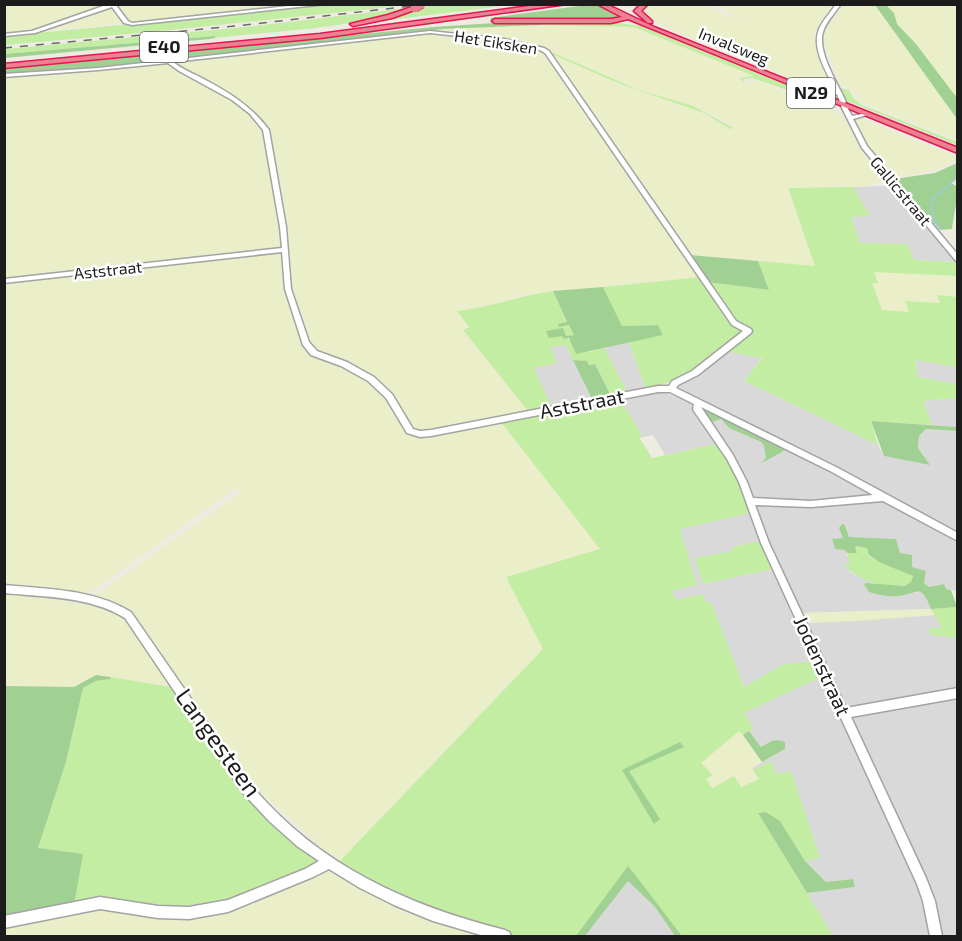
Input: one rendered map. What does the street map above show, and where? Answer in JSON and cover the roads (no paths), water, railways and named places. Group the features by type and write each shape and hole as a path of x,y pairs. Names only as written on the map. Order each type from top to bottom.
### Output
{"highway":[{"name":"E40","path":"4,61 317,31 533,4"},
{"name":"E40","path":"4,66 185,50 422,24 564,4"},
{"path":"611,8 640,4"},
{"path":"645,4 638,9 638,14 662,28"},
{"name":"Invalsweg","path":"601,5 652,28 957,149"},
{"path":"317,31 383,19 418,6"},
{"path":"611,21 629,16"},
{"name":"Invalsweg","path":"629,16 824,94 865,114 957,149"},
{"path":"422,24 512,20 611,21 631,22 652,28"}],"street":[{"path":"4,35 33,32 112,4 126,22 132,24 325,4"},
{"name":"Gallicstraat","path":"839,4 821,30 819,40 843,104 869,154 957,260"},
{"name":"Het Eiksken","path":"4,76 169,61 430,32 504,40 545,50 734,323 748,331 695,373 675,383 671,389"},
{"name":"Aststraat","path":"169,61 254,114 266,130 283,227 288,289 310,350 319,356 344,364 371,379 389,396 410,431 420,434 431,433 658,389 671,389"},
{"path":"824,94 835,93 838,89"},
{"path":"850,117 865,114"},
{"name":"Aststraat","path":"4,281 284,250"},
{"path":"671,389 885,497 957,538"},
{"name":"Jodenstraat","path":"698,402 697,409 743,482 765,543 922,882 929,901 936,936"},
{"path":"750,501 811,504 885,497"},
{"name":"Langesteen","path":"4,589 95,600 120,609 128,615 247,788 287,828 329,862 373,890 471,929 505,936"},
{"path":"844,713 957,693"},
{"path":"4,922 100,903 158,912 189,913 228,906 309,873 329,862"}],"waterway":[{"path":"941,229 934,221 931,201 958,177"}],"railway":[{"path":"4,48 236,26 429,4"}]}
